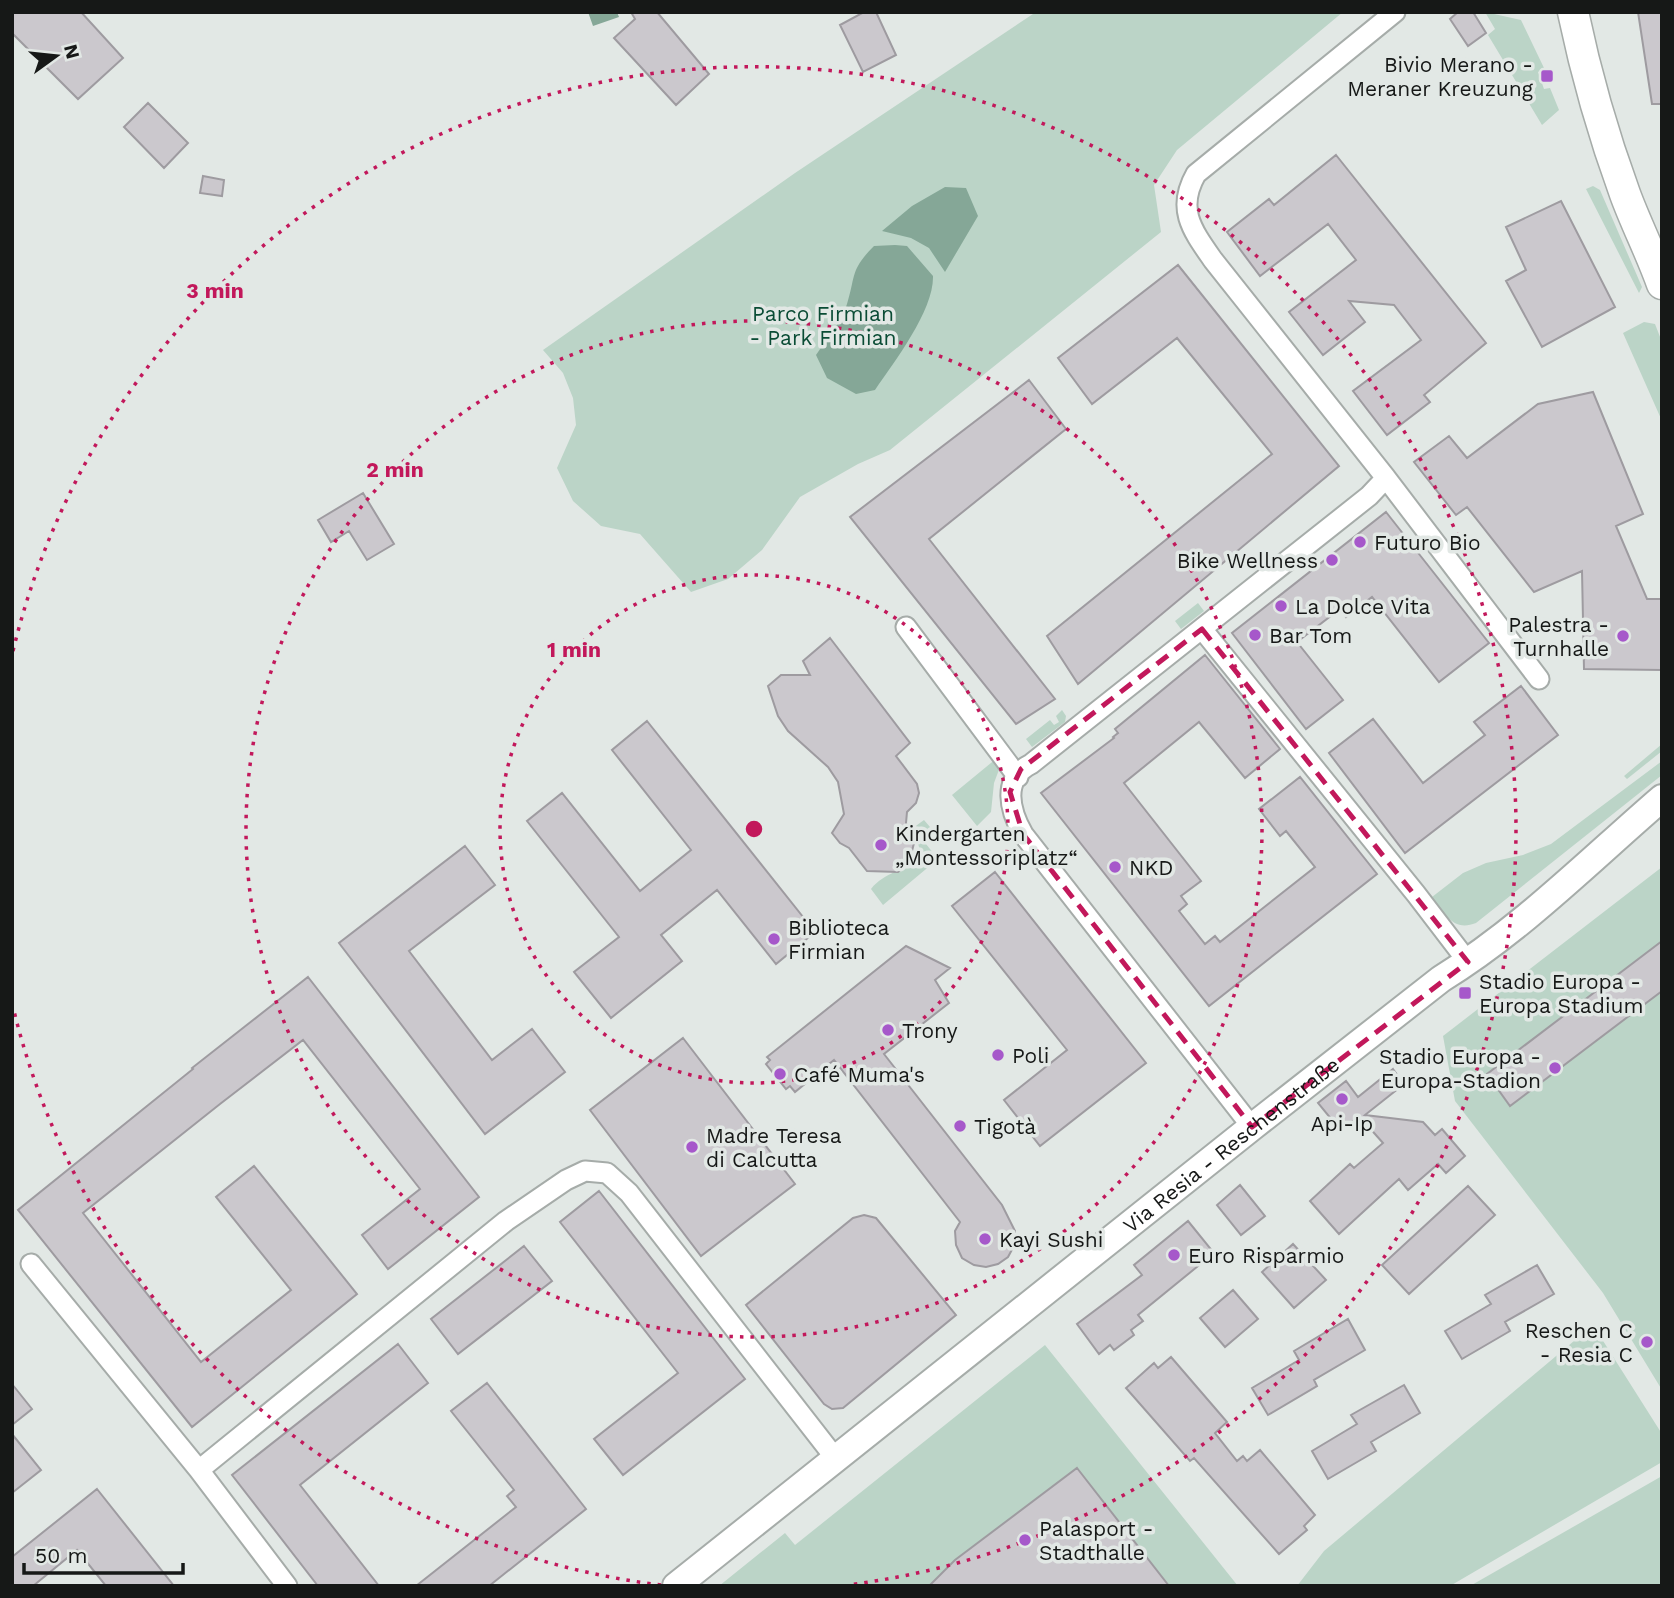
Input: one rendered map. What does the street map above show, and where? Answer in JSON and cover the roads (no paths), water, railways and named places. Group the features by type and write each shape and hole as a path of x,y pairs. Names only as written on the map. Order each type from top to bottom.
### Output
{"main road":[{"path":"1560,12 1586,72"},
{"path":"1573,12 1586,72 1626,197 1662,284"},
{"name":"Via Resia - Reschenstraße","path":"676,1586 1252,1126 1589,866 1658,801"}],"street":[{"path":"1395,12 1196,174 1187,190 1186,209 1191,225 1213,260 1386,478 1539,679"},
{"path":"1252,1126 1023,834 1014,817 1010,792 1021,769 1031,764 1369,496 1386,478"},
{"path":"906,627 1017,777"},
{"path":"1202,629 1468,962"},
{"path":"199,1470 506,1221 566,1180 585,1171 607,1173 629,1193 835,1459"},
{"path":"31,1264 199,1470 287,1586"}],"place":[{"name":"Bivio Merano - Meraner Kreuzung","path":"1547,76"},
{"name":"Futuro Bio","path":"1360,542"},
{"name":"Bike Wellness","path":"1332,560"},
{"name":"La Dolce Vita","path":"1281,606"},
{"name":"Bar Tom","path":"1255,635"},
{"name":"Palestra - Turnhalle","path":"1623,636"},
{"name":"Kindergarten „Montessoriplatz“","path":"881,845"},
{"name":"NKD","path":"1115,867"},
{"name":"Biblioteca Firmian","path":"774,939"},
{"name":"Stadio Europa - Europa Stadium","path":"1465,993"},
{"name":"Trony","path":"888,1030"},
{"name":"Poli","path":"998,1055"},
{"name":"Stadio Europa - Europa-Stadion","path":"1555,1068"},
{"name":"Café Muma's","path":"780,1074"},
{"name":"Api-Ip","path":"1342,1099"},
{"name":"Tigotà","path":"960,1126"},
{"name":"Madre Teresa di Calcutta","path":"692,1147"},
{"name":"Kayi Sushi","path":"985,1239"},
{"name":"Euro Risparmio","path":"1174,1255"},
{"name":"Reschen C - Resia C","path":"1647,1342"},
{"name":"Palasport - Stadthalle","path":"1025,1540"}],"park label":[{"name":"Parco Firmian - Park Firmian","path":"823,325"}]}
